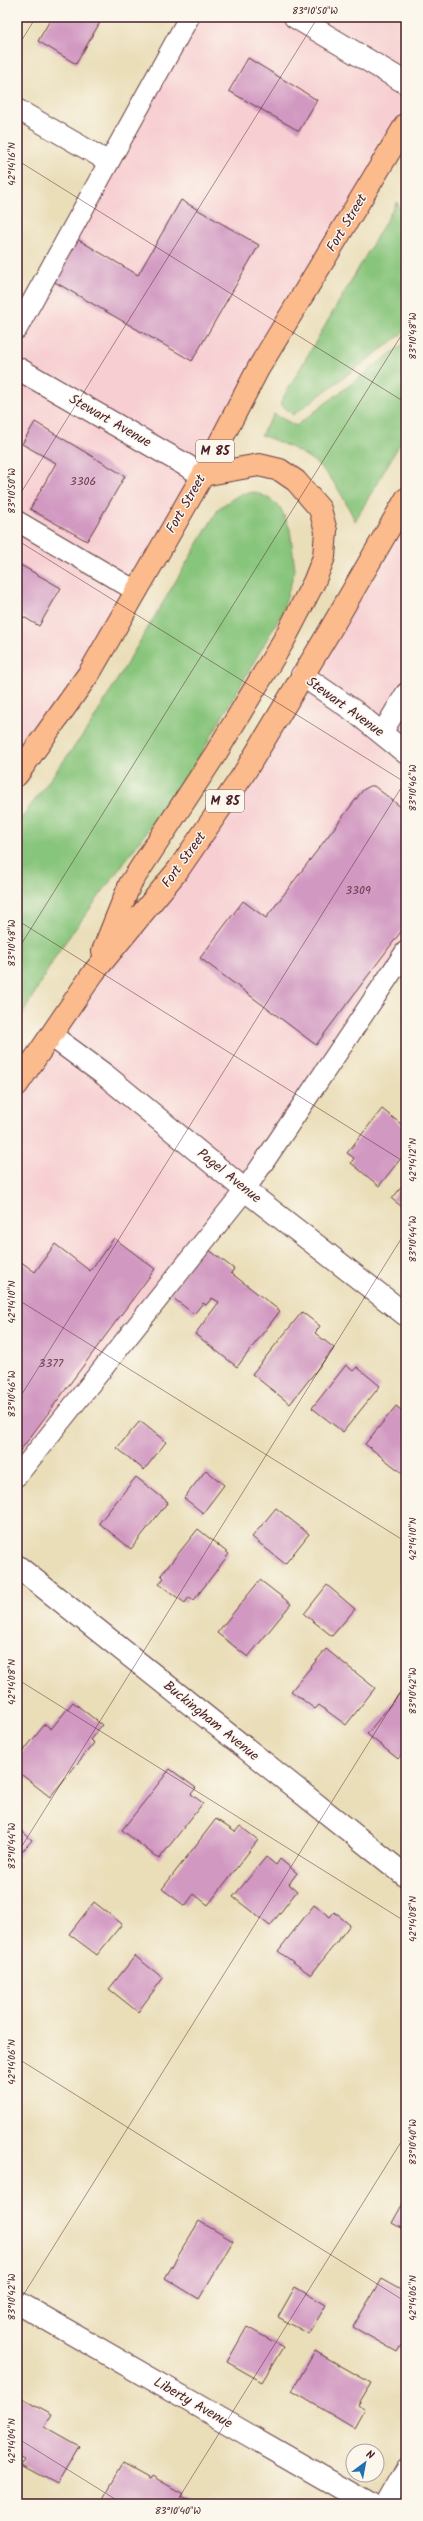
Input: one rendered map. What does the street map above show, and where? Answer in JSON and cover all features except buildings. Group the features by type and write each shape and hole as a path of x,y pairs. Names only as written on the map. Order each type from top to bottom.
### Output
{"main road":[{"name":"Fort Street","path":"17,774 90,672 203,474 258,369 406,124"},
{"path":"94,972 130,884 216,753 284,640 314,582 324,557 326,532 320,509 296,480 280,470 259,465 203,474"},
{"name":"Fort Street","path":"17,1085 52,1036 94,972 178,870 243,775 406,498"}],"street":[{"path":"295,17 406,83"},
{"name":"Stewart Avenue","path":"17,368 203,474"},
{"name":"Stewart Avenue","path":"302,675 382,733 406,753"},
{"name":"Pagel Avenue","path":"52,1036 105,1075 245,1190 406,1316"},
{"name":"Buckingham Avenue","path":"17,1566 406,1876"},
{"name":"Liberty Avenue","path":"17,2302 369,2504"},
{"path":"386,2504 406,2469"}],"lane":[{"path":"17,329 189,17"},
{"path":"17,109 109,162"},
{"path":"17,522 136,591"},
{"path":"382,733 406,693"},
{"path":"17,1476 245,1190 406,951"}],"shaded area":[{"path":"189,17 406,17 406,124 17,775 17,329"},
{"path":"406,499 406,951 245,1190 17,1476 17,1085 178,870"}],"green space":[{"path":"397,202 406,223 406,331 293,415 280,403"},
{"path":"406,342 406,433 355,521 338,488 319,466 308,457 295,450 261,435 274,414 296,426"},
{"path":"255,492 268,498 280,507 290,529 295,570 282,613 190,773 58,952 17,1024 17,824 91,724 219,508 240,494"}]}
